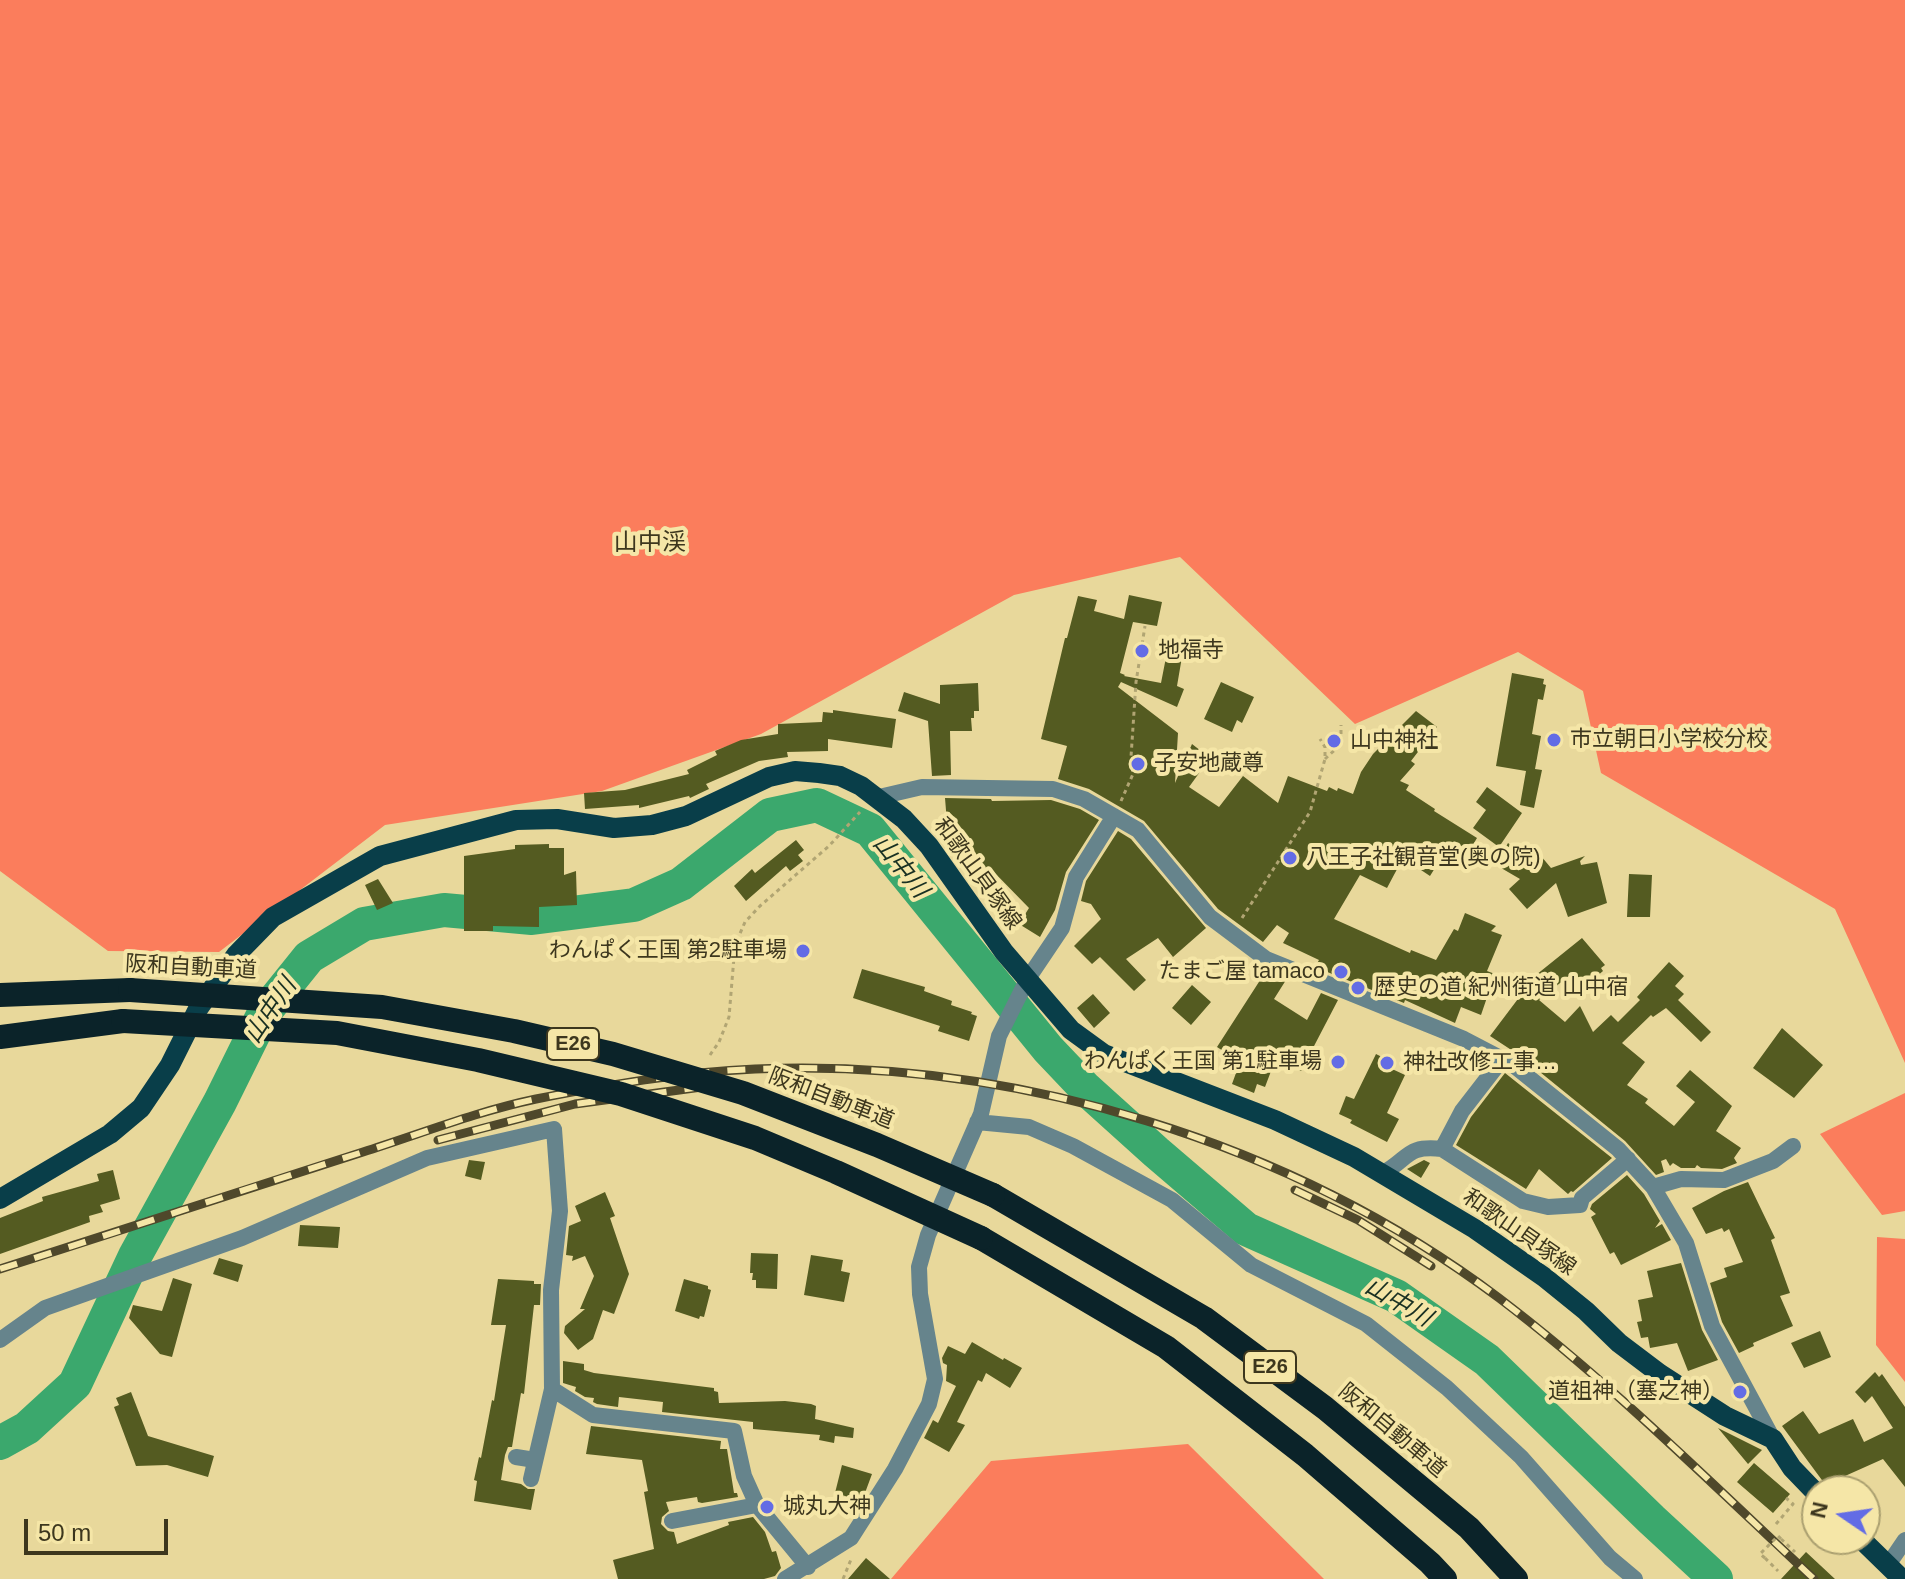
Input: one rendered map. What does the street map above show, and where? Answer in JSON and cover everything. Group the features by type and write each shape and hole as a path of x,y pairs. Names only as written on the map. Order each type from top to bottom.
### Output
{"highway":[{"name":"阪和自動車道","path":"0,995 130,990 382,1007 599,1050 743,1093 877,1145 993,1195 1204,1318 1325,1408 1469,1528 1516,1579"},
{"name":"E26","path":"0,1029 123,1021 337,1033 478,1060 621,1094 755,1138 981,1238 1166,1347 1305,1455 1445,1579"},
{"path":"0,1037 123,1021"}],"main road":[{"name":"和歌山貝塚線","path":"0,1199 110,1134 141,1108 170,1065 198,1009 236,955 273,917 380,856 516,820 557,819 614,828 652,825 686,816 769,777 795,771 840,776 879,797 929,846 1023,987 1071,1030 1104,1054 1275,1120 1383,1173 1475,1229 1544,1277 1619,1343 1660,1374 1725,1416 1773,1439 1801,1477"},
{"path":"1877,1555 1895,1572"}],"street":[{"path":"879,797 922,787 1053,789 1084,799 1138,830 1210,917 1266,959 1464,1039 1503,1058 1628,1159 1653,1187 1686,1243 1712,1326 1773,1439"},
{"path":"785,1579 851,1538 895,1469 929,1404 935,1379 920,1294 919,1267 928,1235 977,1122 999,1036 1023,987 1062,928 1076,877 1114,816"},
{"path":"1442,1149 1462,1111 1503,1058"},
{"path":"977,1122 1029,1127 1073,1146 1172,1200 1251,1265 1366,1324 1447,1388 1521,1457 1610,1558 1635,1579"},
{"path":"0,1340 45,1308 242,1238 427,1158 554,1129 560,1211 551,1290 552,1389 531,1479"},
{"path":"1653,1187 1681,1179 1724,1180 1773,1161 1793,1146"},
{"path":"1383,1173 1398,1165 1409,1152 1424,1147 1442,1149 1523,1201 1548,1207 1580,1205 1582,1198 1628,1159"},
{"path":"552,1389 593,1415 734,1431 744,1476 757,1505 808,1567"},
{"path":"516,1457 535,1460"},
{"path":"672,1521 757,1505"},
{"path":"1895,1572 1905,1540"}],"path":[{"path":"1114,816 1133,774 1131,757 1136,682 1145,626"},
{"path":"1325,759 1341,744 1341,725"},
{"path":"1232,935 1310,812 1325,759 1325,747 1320,739"},
{"path":"710,1055 729,1017 735,945 745,922 829,846 862,810"},
{"path":"1776,1524 1793,1504 1786,1498"},
{"path":"1778,1571 1760,1554 1778,1536 1795,1552"}],"shaded area":[{"path":"0,0 1905,0 1905,1063 1835,909 1601,773 1583,691 1518,652 1355,724 1180,557 1014,595 761,734 602,791 385,825 219,952 108,951 0,871"},
{"path":"1905,1093 1905,1211 1882,1215 1820,1134"},
{"path":"1877,1237 1905,1239 1905,1382 1876,1345"},
{"path":"1188,1444 1324,1579 891,1579 991,1461"}],"building":[{"path":"1129,595 1162,602 1157,626 1133,622 1120,673 1161,683 1169,642 1184,645 1177,686 1184,689 1177,707 1121,682 1118,687 1178,733 1175,783 1192,744 1210,758 1189,787 1219,807 1243,776 1278,803 1288,776 1327,791 1329,787 1337,791 1338,788 1353,794 1361,772 1373,754 1416,711 1437,727 1411,761 1415,764 1400,781 1409,785 1406,790 1434,811 1477,838 1468,853 1451,842 1430,876 1403,858 1387,888 1360,875 1334,919 1410,953 1411,950 1436,960 1454,929 1458,931 1465,913 1496,926 1491,931 1502,935 1487,971 1495,974 1481,1015 1461,1007 1455,1023 1405,1000 1404,1003 1315,967 1319,960 1283,943 1289,933 1277,925 1263,942 1218,909 1144,821 1089,789 1058,779 1067,746 1041,739 1078,596 1097,600 1094,611 1124,619"},
{"path":"1512,673 1544,679 1543,684 1546,685 1543,700 1538,699 1532,734 1541,736 1535,769 1542,770 1534,808 1520,805 1526,771 1496,766"},
{"path":"1221,682 1254,697 1242,723 1237,720 1232,732 1204,719"},
{"path":"978,683 979,711 974,711 974,718 971,718 972,731 950,731 951,775 932,776 928,721 898,711 904,692 940,704 940,685"},
{"path":"833,710 896,719 892,748 828,739 828,751 787,752 788,757 759,761 706,784 709,789 690,798 639,808 639,805 585,809 584,793 625,790 689,774 687,770 717,755 715,751 741,740 778,734 778,724 822,722 823,712 833,713"},
{"path":"1487,787 1522,813 1499,847 1473,828 1486,810 1476,802"},
{"path":"945,798 1051,800 1080,809 1099,820 1066,872 1055,910 1040,937 1019,924 1029,908 990,868 977,875 963,843 957,844 956,835 948,835"},
{"path":"1118,831 1131,839 1206,928 1173,957 1158,938 1126,959 1146,980 1134,991 1100,957 1092,964 1074,946 1101,919 1091,904 1081,901 1086,881"},
{"path":"796,840 804,850 798,855 803,861 790,871 786,866 746,901 734,886 752,869 755,873"},
{"path":"1508,843 1533,863 1541,856 1551,868 1585,856 1580,861 1581,865 1597,862 1607,903 1568,917 1556,883 1527,909 1509,889 1520,879 1496,865"},
{"path":"549,844 549,848 564,848 564,875 576,871 577,905 539,907 539,927 493,926 493,931 464,931 464,856 515,849 515,845"},
{"path":"1629,874 1652,875 1650,917 1627,917"},
{"path":"378,879 393,903 377,910 365,885"},
{"path":"1582,938 1605,965 1601,968 1603,971 1581,990 1570,975 1539,1000 1565,1022 1580,1006 1593,1032 1611,1015 1618,1022 1640,1000 1637,997 1669,962 1684,976 1675,986 1684,994 1678,1000 1711,1032 1701,1042 1666,1008 1653,1017 1651,1015 1622,1043 1645,1062 1627,1085 1648,1099 1645,1103 1674,1126 1695,1102 1676,1086 1690,1070 1732,1106 1716,1131 1741,1148 1734,1158 1737,1163 1722,1169 1697,1165 1695,1168 1681,1168 1673,1163 1670,1166 1666,1159 1661,1161 1664,1172 1656,1175 1625,1141 1519,1055 1490,1036 1536,975"},
{"path":"862,969 925,987 924,991 972,1012 977,1016 969,1041 938,1031 940,1026 853,998"},
{"path":"1266,971 1286,980 1274,999 1307,1020 1321,993 1338,1000 1301,1071 1276,1058 1265,1087 1257,1084 1254,1093 1232,1084 1240,1062 1217,1047"},
{"path":"1192,985 1211,1002 1191,1025 1172,1008"},
{"path":"1093,994 1110,1013 1094,1028 1077,1008"},
{"path":"1782,1028 1823,1065 1794,1098 1753,1068"},
{"path":"1376,1054 1392,1064 1390,1068 1405,1075 1387,1113 1399,1119 1387,1142 1339,1114 1346,1096 1354,1099"},
{"path":"1505,1073 1612,1158 1573,1192 1568,1194 1539,1169 1526,1189 1456,1145 1471,1117"},
{"path":"469,1160 485,1162 481,1180 465,1176"},
{"path":"1424,1160 1430,1163 1421,1178 1407,1169"},
{"path":"113,1170 120,1199 100,1205 103,1212 89,1216 90,1222 0,1254 0,1218 43,1201 42,1197 99,1181 97,1174"},
{"path":"1627,1175 1644,1194 1660,1221 1655,1228 1662,1224 1671,1240 1621,1265 1614,1252 1610,1254 1591,1217 1596,1214 1590,1209"},
{"path":"1748,1182 1775,1238 1771,1240 1790,1293 1780,1296 1793,1326 1753,1343 1754,1346 1739,1353 1722,1322 1710,1283 1727,1277 1724,1268 1743,1262 1729,1229 1724,1232 1722,1228 1706,1234 1692,1208"},
{"path":"605,1192 615,1216 610,1218 629,1274 614,1314 603,1310 593,1339 578,1350 564,1333 565,1326 585,1309 580,1309 594,1276 585,1256 572,1261 573,1256 566,1255 569,1226 581,1221 575,1206"},
{"path":"300,1225 340,1227 338,1248 298,1246"},
{"path":"751,1253 778,1254 777,1289 756,1288 756,1280 752,1280 753,1273 750,1273"},
{"path":"811,1255 843,1260 841,1271 850,1273 844,1302 804,1295"},
{"path":"219,1258 243,1265 238,1282 213,1274"},
{"path":"1681,1263 1702,1330 1718,1360 1688,1371 1677,1343 1650,1348 1648,1337 1641,1338 1637,1322 1642,1321 1638,1300 1653,1297 1647,1271"},
{"path":"173,1278 192,1284 172,1357 160,1354 129,1318 133,1305 162,1311"},
{"path":"498,1279 541,1284 540,1305 534,1305 524,1394 521,1393 512,1447 508,1447 505,1455 501,1480 535,1489 531,1510 474,1501 477,1481 474,1480 494,1401 506,1325 491,1325"},
{"path":"684,1279 708,1286 711,1290 704,1317 700,1316 699,1319 675,1311"},
{"path":"1820,1331 1831,1357 1804,1368 1791,1343"},
{"path":"972,1342 1022,1368 1010,1388 986,1373 982,1382 978,1380 957,1422 965,1425 949,1452 924,1438 933,1420 938,1423 956,1386 946,1381 947,1365 942,1358 948,1346 965,1354"},
{"path":"563,1361 584,1364 584,1370 594,1373 714,1388 718,1392 719,1403 785,1401 811,1404 816,1406 815,1419 854,1428 853,1438 835,1436 834,1443 819,1440 820,1435 753,1429 753,1422 662,1412 663,1402 619,1397 618,1407 597,1404 593,1402 594,1398 585,1397 575,1391 576,1387 563,1383"},
{"path":"1875,1372 1879,1377 1882,1374 1905,1407 1905,1487 1883,1459 1847,1475 1818,1475 1782,1426 1803,1411 1819,1434 1853,1419 1864,1442 1893,1428 1872,1396 1865,1403 1855,1392"},
{"path":"131,1392 148,1436 214,1456 208,1477 167,1465 136,1466 114,1407 119,1405 116,1398"},
{"path":"591,1426 721,1441 720,1449 727,1449 734,1493 738,1497 702,1503 698,1502 697,1497 666,1502 669,1511 662,1517 661,1524 674,1532 677,1544 729,1525 728,1522 753,1517 765,1532 772,1552 776,1551 781,1568 775,1576 764,1579 618,1579 613,1560 654,1549 644,1492 648,1491 642,1460 586,1454"},
{"path":"1718,1428 1762,1450 1748,1464"},
{"path":"1754,1463 1790,1494 1773,1513 1737,1482"},
{"path":"842,1465 872,1474 862,1501 835,1493"},
{"path":"1803,1555 1809,1555 1835,1579 1781,1579"},
{"path":"866,1558 890,1579 848,1579"}],"waterway":[{"name":"山中川","path":"0,1443 27,1428 75,1384 135,1256 220,1102 264,1013 309,957 364,924 444,910 532,918 634,905 681,884 770,815 817,805 870,830 1048,1049 1085,1088 1156,1152 1246,1229 1396,1296 1487,1360 1716,1579"}],"railway":[{"path":"0,1269 471,1116 536,1099 645,1080 755,1069 853,1069 952,1078 1050,1095 1147,1121 1241,1154 1332,1195 1418,1243 1499,1298 1581,1364 1814,1579"},
{"path":"438,1140 575,1104 724,1084"},
{"path":"1295,1190 1358,1220 1431,1266"}],"place":[{"name":"地福寺","path":"1142,651"},
{"name":"市立朝日小学校分校","path":"1554,740"},
{"name":"山中神社","path":"1334,741"},
{"name":"子安地蔵尊","path":"1138,764"},
{"name":"八王子社観音堂(奥の院)","path":"1290,858"},
{"name":"わんぱく王国 第2駐車場","path":"803,951"},
{"name":"たまご屋 tamaco","path":"1341,972"},
{"name":"歴史の道 紀州街道 山中宿","path":"1358,988"},
{"name":"わんぱく王国 第1駐車場","path":"1338,1062"},
{"name":"神社改修工事…","path":"1387,1063"},
{"name":"道祖神（塞之神）","path":"1740,1392"},
{"name":"城丸大神","path":"767,1507"}],"district":[{"name":"山中渓","path":"650,543"}]}
